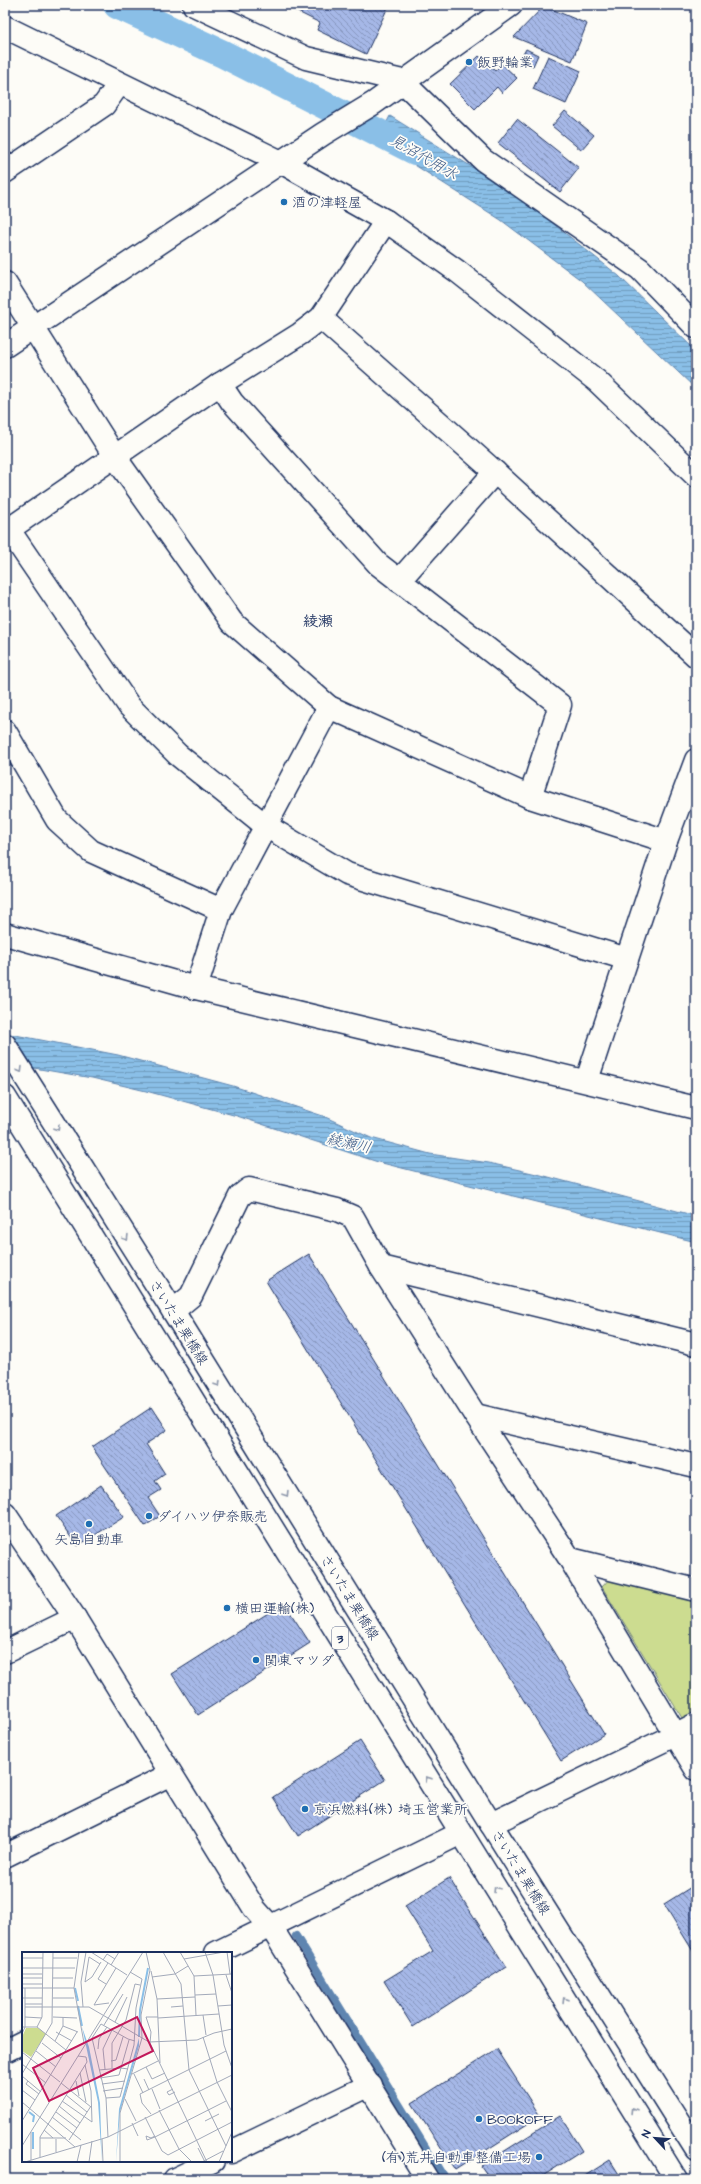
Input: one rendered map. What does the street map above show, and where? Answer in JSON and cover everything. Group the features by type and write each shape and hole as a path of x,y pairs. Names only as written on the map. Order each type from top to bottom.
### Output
{"street":[{"path":"194,5 306,58 402,81 483,160 640,269 696,327"},
{"path":"5,346 281,162 374,102 511,5"},
{"path":"5,27 281,162 386,221 457,271 597,381 696,476"},
{"path":"5,172 104,104 119,84"},
{"path":"386,221 321,318 300,334 220,384 7,531 129,706 178,755 266,826 348,874 627,959"},
{"path":"5,283 115,456 232,622 329,707 530,797 666,841"},
{"path":"321,318 495,472 696,656"},
{"path":"220,384 232,402 378,564 560,705 530,797"},
{"path":"399,581 495,472"},
{"path":"196,988 221,910 329,707"},
{"path":"5,731 57,820 91,851 221,910"},
{"path":"587,1080 666,841 696,760"},
{"path":"5,934 196,988 587,1080 696,1108"},
{"name":"さいたま栗橋線","path":"5,1045 173,1311 491,1824 696,2149"},
{"name":"さいたま栗橋線","path":"7,1103 676,2179"},
{"path":"173,1311 191,1296 240,1196 249,1189 337,1210 353,1217 381,1267 475,1416 570,1558 696,1769"},
{"path":"381,1267 696,1344"},
{"path":"475,1416 696,1466"},
{"path":"5,1514 75,1618 254,1908 271,1927 427,2179"},
{"path":"570,1558 696,1590"},
{"path":"5,1652 75,1618"},
{"path":"491,1824 696,1724"},
{"path":"5,1856 171,1774"},
{"path":"218,1952 461,1833"},
{"path":"5,2051 22,2042"},
{"path":"232,2152 370,2085"},
{"path":"175,2179 211,2162"}],"green space":[{"path":"611,1577 696,1597 696,1711 682,1718 602,1587"}],"water":[{"path":"390,116 517,195 619,276 696,351 696,389 582,281 501,220 377,141"},
{"name":"綾瀬川","path":"5,1033 118,1055 233,1086 323,1116 371,1138 430,1154 489,1163 541,1175 696,1216 696,1242 378,1162 237,1116 146,1091 92,1078 5,1063"}],"building":[{"path":"284,5 389,5 366,54 317,30 320,23"},
{"path":"544,6 587,24 572,61 514,37"},
{"path":"526,49 538,55 533,66 520,60"},
{"path":"479,56 495,71 502,64 517,78 502,93 497,87 475,109 450,84"},
{"path":"548,56 581,71 566,104 533,89"},
{"path":"565,111 594,135 581,150 552,126"},
{"path":"517,119 579,168 560,192 498,143"},
{"path":"309,1254 604,1734 561,1761 266,1281"},
{"path":"152,1407 167,1430 146,1444 165,1474 155,1481 161,1490 148,1498 160,1516 145,1526 92,1447"},
{"path":"101,1485 124,1517 77,1546 56,1516"},
{"path":"284,1603 310,1643 198,1715 172,1674"},
{"path":"360,1741 385,1780 298,1836 273,1797"},
{"path":"449,1878 506,1967 413,2027 384,1981 433,1951 405,1906"},
{"path":"696,1884 696,1956 664,1904"},
{"path":"497,2049 540,2116 455,2170 412,2103"},
{"path":"560,2116 582,2151 538,2179 490,2179 481,2166"},
{"path":"610,2160 622,2179 580,2179"}],"waterway":[{"name":"見沼代用水","path":"117,5 223,54 415,151"},
{"path":"296,1936 445,2179"}],"place":[{"name":"飯野輪業","path":"469,62"},
{"name":"酒の津軽屋","path":"284,202"},
{"name":"ダイハツ伊奈販売","path":"149,1516"},
{"name":"矢島自動車","path":"89,1524"},
{"name":"横田運輸(株)","path":"227,1608"},
{"name":"関東マツダ","path":"256,1660"},
{"name":"京浜燃料(株) 埼玉営業所","path":"305,1809"},
{"name":"BOOKOFF","path":"479,2119"},
{"name":"(有)荒井自動車整備工場","path":"539,2157"}],"district":[{"name":"綾瀬","path":"318,621"}]}
